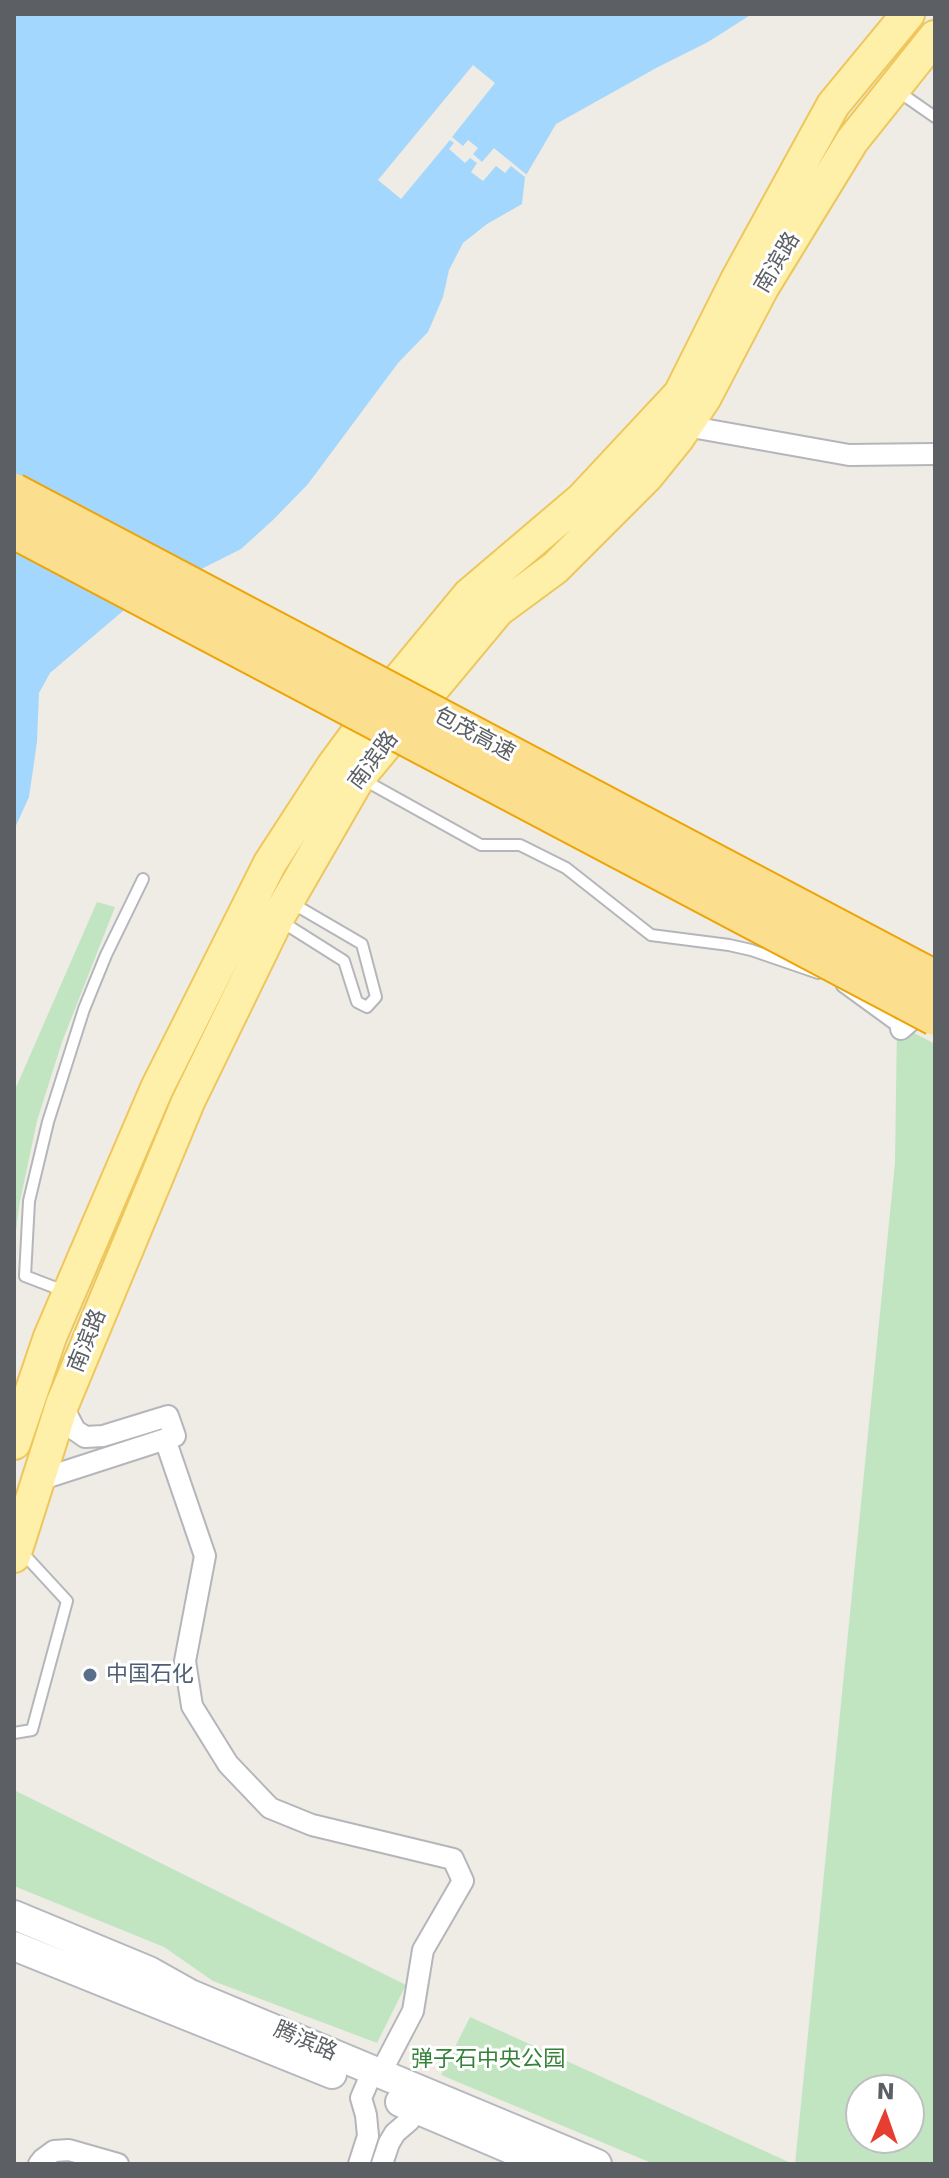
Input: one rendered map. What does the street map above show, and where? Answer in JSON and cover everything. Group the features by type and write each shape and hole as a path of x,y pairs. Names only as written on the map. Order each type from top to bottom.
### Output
{"highway":[{"name":"包茂高速","path":"14,492 935,979"},
{"name":"包茂高速","path":"14,530 935,1017"}],"main road":[{"name":"南滨路","path":"14,1443 50,1337 157,1088 270,863 378,705 469,595 582,499 680,394 744,267 833,105 908,14"},
{"name":"南滨路","path":"16,1551 62,1405 188,1102 283,910 359,777 498,610 555,568 647,476 686,426 705,397 762,288 852,141 935,37"}],"street":[{"path":"686,426 849,455 935,454"},
{"path":"901,1029 935,998"},
{"path":"39,1480 175,1436 168,1416 103,1436 85,1437 75,1430 62,1405"},
{"path":"165,1439 205,1556 185,1661 192,1706 228,1764 270,1808 312,1825 453,1859 463,1881 423,1950 413,2011 361,2098 368,2136 359,2164"},
{"name":"腾滨路","path":"14,1915 149,1971 190,1994 373,2077 546,2164"},
{"name":"腾滨路","path":"14,1946 373,2077"},
{"path":"382,2164 389,2143 409,2121 419,2100"},
{"name":"腾滨路","path":"419,2100 597,2164"},
{"path":"368,2136 389,2143"},
{"path":"39,2164 54,2151 69,2150 118,2164"}],"lane":[{"path":"894,89 935,117"},
{"path":"359,777 481,845 520,845 566,868 651,935 740,947 829,977 901,1029"},
{"path":"69,1293 25,1276 29,1201 48,1122 84,1009 143,879"},
{"path":"283,910 362,944 376,997 367,1007 357,1002 344,961 283,910"},
{"path":"14,1733 32,1730 67,1601 16,1551"}],"green space":[{"path":"97,902 115,907 62,1042 37,1121 19,1206 14,1248 14,1092"},
{"path":"897,1024 935,1044 935,2164 795,2164 895,1163"},
{"path":"14,1790 406,1985 377,2043 213,1981 164,1947 14,1886"},
{"name":"弹子石中央公园","path":"470,2017 793,2164 654,2164 441,2075"}],"water":[{"path":"14,14 752,14 708,42 556,124 525,177 522,204 487,224 463,243 449,270 443,297 428,332 398,363 308,484 241,549 130,605 50,673 39,693 37,742 29,797 14,830"}],"pier":[{"path":"473,65 495,83 452,137 463,146 468,140 478,148 473,154 482,162 494,148 527,175 525,177 511,166 505,173 496,166 483,181 471,172 477,163 470,158 465,163 449,149 454,143 450,140 401,199 378,180"}],"place":[{"name":"中国石化","path":"90,1675"}]}
